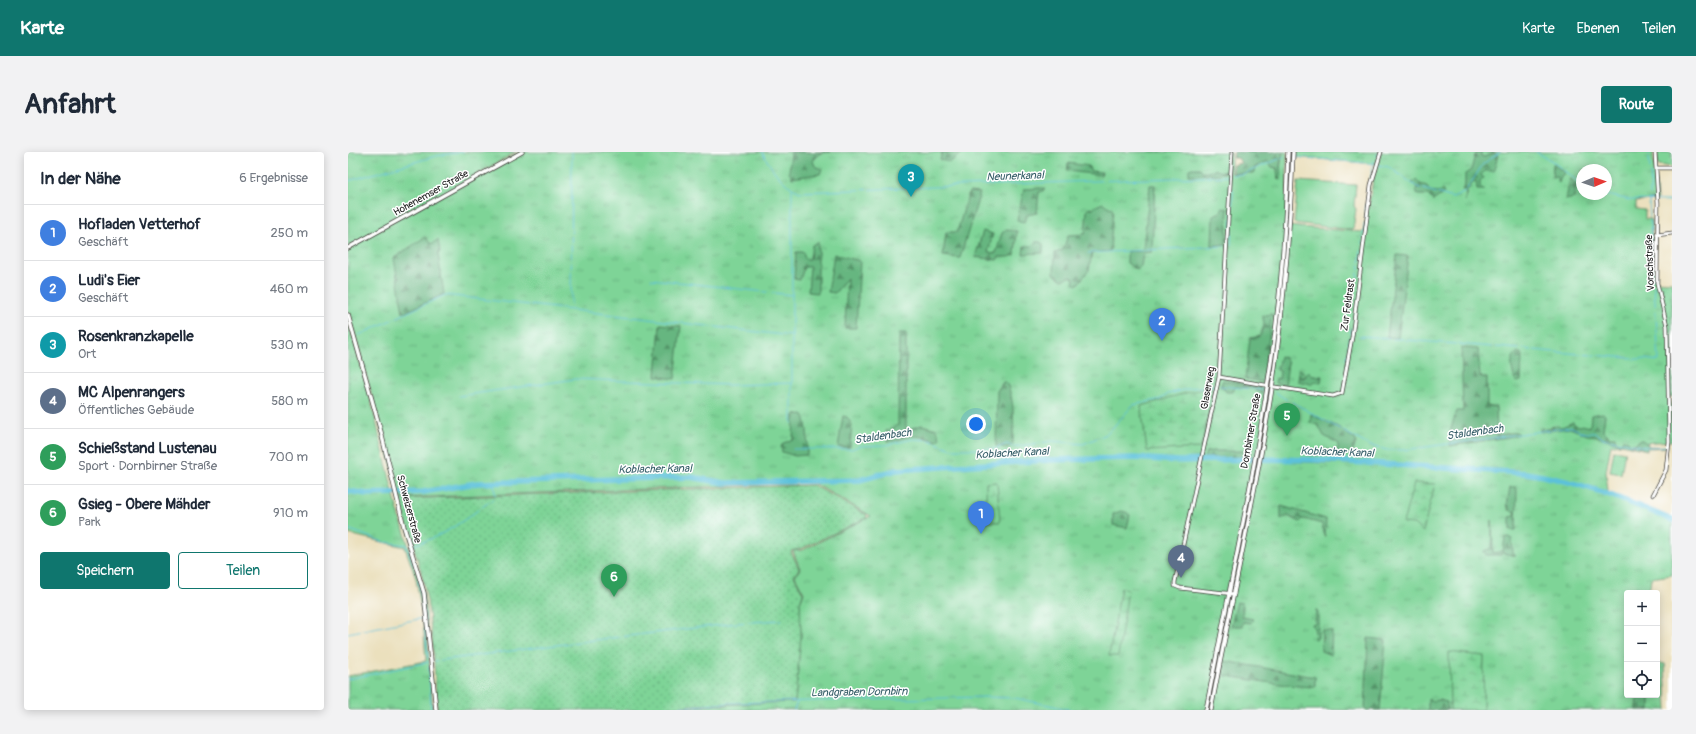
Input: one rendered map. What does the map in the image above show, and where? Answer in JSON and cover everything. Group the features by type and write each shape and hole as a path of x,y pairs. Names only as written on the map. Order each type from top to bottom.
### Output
{"main road":[{"name":"Hohenemser Straße","path":"348,248 522,152"},
{"name":"Dornbirner Straße","path":"1206,710 1268,383 1278,305 1285,232 1288,152"},
{"name":"Dornbirner Straße","path":"1210,710 1234,594 1273,381 1284,292 1293,152"},
{"name":"Schweizerstraße","path":"348,315 398,504 424,593 436,710"}],"street":[{"name":"Glaserweg","path":"1228,593 1175,586 1219,377 1232,152"},
{"name":"Zur Feldrast","path":"1275,387 1333,396 1342,393 1352,337 1371,185 1381,152"},
{"name":"Vorachstraße","path":"1653,495 1664,475 1668,459 1670,398 1666,326 1657,285 1658,197 1655,152"},
{"path":"1656,168 1672,168"},
{"path":"1657,235 1672,233"},
{"path":"1219,377 1264,385"},
{"path":"1228,593 1234,594"}],"green space":[{"path":"348,152 516,152 401,217 520,152 1231,152 1231,173 1244,173 1268,161 1272,167 1277,168 1278,179 1283,152 1287,152 1287,226 1364,232 1373,180 1381,152 1653,152 1657,199 1636,202 1636,209 1645,210 1645,219 1651,219 1655,281 1672,282 1672,397 1667,397 1672,407 1672,441 1611,445 1606,472 1608,492 1561,478 1514,470 1359,461 1253,457 1252,460 1398,466 1514,473 1551,478 1591,489 1672,522 1672,575 1651,578 1649,590 1624,590 1624,698 1660,698 1660,663 1665,664 1667,710 663,710 718,705 795,702 801,636 800,602 804,593 795,576 800,569 793,551 803,550 871,516 813,483 399,498 348,310"},
{"path":"791,152 831,152 820,153 813,161 815,166 822,169 820,174 792,178 789,172"},
{"path":"942,152 964,152 950,162 940,160"},
{"path":"1234,152 1283,152 1280,165 1281,180 1278,179 1277,168 1272,167 1268,161 1255,167 1254,173 1233,173 1233,165 1241,163 1238,158 1233,158"},
{"path":"1295,152 1380,152 1376,164 1294,157"},
{"path":"1481,152 1481,156 1484,157 1494,153 1498,155 1494,171 1485,171 1481,175 1483,178 1480,181 1480,187 1485,190 1477,190 1476,181 1474,181 1467,191 1465,202 1466,190 1462,190 1465,184 1465,174 1471,170 1475,155"},
{"path":"1657,152 1672,152 1672,167 1658,165"},
{"path":"1068,163 1089,166 1090,171 1102,172 1101,175 1067,171"},
{"path":"1553,164 1565,173 1561,176 1559,183 1556,176 1552,177"},
{"path":"1200,168 1203,172 1213,171 1215,169 1217,171 1228,172 1218,174 1189,175 1189,169"},
{"path":"1570,178 1576,184 1576,189 1574,198 1566,200"},
{"path":"1416,179 1420,184 1427,186 1429,191 1439,192 1442,190 1444,193 1433,201 1428,195 1419,195 1415,191 1417,188 1412,183"},
{"path":"1298,181 1356,185 1354,206 1356,209 1353,230 1294,223"},
{"path":"1150,185 1155,185 1152,252 1143,253 1141,267 1137,270 1127,263 1127,251 1141,251 1143,249"},
{"path":"1045,188 1043,191 1039,192 1037,213 1027,215 1024,222 1017,220 1024,189"},
{"path":"969,192 980,193 960,258 943,256 946,232 957,232"},
{"path":"1103,203 1113,210 1110,251 1092,253 1089,270 1077,285 1073,283 1074,279 1071,276 1062,280 1054,274 1055,253 1063,250 1068,235 1085,234 1087,210"},
{"path":"1222,208 1228,209 1226,244 1212,246 1213,215 1221,212"},
{"path":"1006,230 1017,231 1015,255 1009,257 999,257 997,260 975,257 983,231 993,234 988,252 996,253 1002,233"},
{"path":"425,237 431,244 438,240 440,252 438,254 444,294 403,313 394,258"},
{"path":"818,242 818,293 808,292 810,267 804,267 800,280 794,279 796,252 803,252 805,259 810,259 812,245"},
{"path":"1035,242 1040,242 1043,244 1043,253 1023,254 1024,246 1031,246"},
{"path":"834,254 860,261 856,328 845,328 847,278 835,293 828,292"},
{"path":"1397,255 1408,256 1398,338 1387,337"},
{"path":"1272,314 1263,382 1245,379 1250,338 1260,336 1264,325 1263,316"},
{"path":"348,320 373,409 396,504 423,593 426,613 433,710 348,710 348,676 426,661 423,620 416,579 405,547 348,534"},
{"path":"660,324 681,326 675,379 656,376"},
{"path":"899,333 906,333 906,430 922,425 937,429 940,439 937,441 915,436 896,441 888,441 886,431 898,425"},
{"path":"1461,348 1478,349 1480,377 1487,378 1487,406 1496,407 1497,435 1517,432 1519,434 1450,446 1451,428 1457,411 1463,411"},
{"path":"1518,352 1522,354 1521,381 1516,382 1512,370 1512,361"},
{"path":"1280,356 1284,357 1288,363 1285,386 1275,383 1276,378 1279,379 1280,371 1277,370"},
{"path":"1299,369 1303,371 1302,378 1304,378 1307,371 1310,372 1312,376 1322,376 1321,383 1315,382 1311,384 1298,381"},
{"path":"1223,380 1261,388 1262,394 1252,388 1235,387 1233,392 1226,392 1223,387 1220,387"},
{"path":"1003,382 1006,382 1013,405 1013,444 1007,448 996,446 997,391"},
{"path":"1214,388 1201,448 1147,451 1141,406 1186,393"},
{"path":"1603,413 1605,415 1603,430 1610,437 1615,437 1615,440 1620,442 1623,440 1628,441 1631,445 1635,446 1639,440 1642,440 1648,444 1648,446 1667,447 1647,448 1647,450 1596,436 1587,435 1570,428 1540,432 1540,429 1556,426 1562,427 1573,422 1575,425 1590,427 1591,415"},
{"path":"803,414 807,429 807,455 795,456 782,452 781,447 783,443 793,440 794,415"},
{"path":"1311,414 1338,427 1355,439 1356,442 1352,455 1307,454 1308,450 1338,450 1338,443 1324,436 1318,425 1310,423"},
{"path":"843,416 847,417 852,425 850,447 838,447"},
{"path":"1614,450 1625,452 1621,474 1610,472"},
{"path":"1252,451 1250,457 1204,458 1206,452"},
{"path":"997,482 1000,522 987,522 986,483"},
{"path":"1414,483 1435,484 1423,532 1414,524 1403,523"},
{"path":"813,485 867,515 866,518 803,548 791,551 799,569 794,576 803,593 800,602 801,636 795,701 691,705 647,710 437,710 433,647 427,600 400,499"},
{"path":"1510,487 1516,487 1517,490 1516,530 1510,530 1510,517 1515,516 1516,512 1509,510 1507,505"},
{"path":"1281,506 1326,519 1325,538 1322,524 1303,519 1300,522 1288,516 1281,519"},
{"path":"1121,511 1130,515 1127,528 1113,525 1113,514"},
{"path":"1492,520 1493,553 1503,551 1505,538 1508,537 1512,539 1513,553 1516,556 1502,553 1501,555 1486,555 1484,551 1492,548"},
{"path":"1121,588 1128,590 1118,656 1109,656"},
{"path":"1237,602 1242,603 1243,606 1242,617 1253,619 1251,623 1243,622 1242,626 1231,626"},
{"path":"1316,610 1318,613 1318,638 1314,639 1315,631 1312,624 1315,623"},
{"path":"1322,630 1332,631 1331,655 1321,651"},
{"path":"1368,638 1386,640 1380,710 1365,710"},
{"path":"1449,652 1484,656 1483,710 1450,710"},
{"path":"1225,661 1315,677 1315,687 1280,684 1221,675"},
{"path":"1428,698 1432,701 1439,700 1447,702 1447,710 1428,710"},
{"path":"1638,698 1650,698 1650,710 1637,710"}],"waterway":[{"path":"348,181 436,156 463,152"},
{"path":"571,304 572,152"},
{"name":"Neunerkanal","path":"762,152 773,170 782,180 787,185 800,192 1229,176"},
{"name":"Neunerkanal","path":"1378,165 1389,167 1417,187 1453,198 1465,192 1483,164 1500,152"},
{"name":"Neunerkanal","path":"1536,152 1552,161 1576,180"},
{"name":"Neunerkanal","path":"1232,175 1243,174 1284,157"},
{"name":"Neunerkanal","path":"1296,157 1375,164"},
{"path":"1649,157 1650,169"},
{"path":"1370,180 1374,161"},
{"path":"1650,195 1651,173"},
{"path":"792,189 792,423"},
{"path":"1231,245 1233,189"},
{"path":"1367,200 1368,194"},
{"name":"Neunerkanal","path":"1612,196 1630,200 1672,201"},
{"path":"1649,201 1650,217"},
{"path":"1365,217 1366,204"},
{"path":"1650,220 1653,279"},
{"path":"1363,238 1364,223"},
{"path":"1360,262 1362,242"},
{"path":"1088,253 1225,246"},
{"path":"1359,265 1359,270"},
{"path":"651,279 792,295"},
{"path":"1643,359 1659,361 1654,286"},
{"path":"359,335 445,295 792,336"},
{"path":"1351,329 1351,334"},
{"path":"1359,336 1390,338"},
{"path":"1348,347 1350,337"},
{"path":"1393,339 1403,339"},
{"path":"1406,340 1456,344"},
{"path":"1458,344 1492,347"},
{"path":"1496,347 1519,349"},
{"path":"1523,349 1531,350"},
{"path":"1534,350 1554,352"},
{"path":"1346,359 1348,351"},
{"path":"1556,352 1581,354"},
{"path":"1583,354 1591,355"},
{"path":"1593,355 1632,358"},
{"path":"1634,359 1642,359"},
{"path":"459,396 575,379 731,385 792,383"},
{"name":"Staldenbach","path":"793,449 852,449 859,446 886,445 913,439 929,440 952,449 995,449 1007,444 1013,447 1053,441 1083,444 1107,434 1133,405 1161,399 1168,394 1191,388 1216,385"},
{"name":"Staldenbach","path":"1220,386 1263,390"},
{"name":"Staldenbach","path":"1275,392 1287,400"},
{"name":"Staldenbach","path":"1292,402 1368,445 1387,450 1404,450 1571,427 1585,433 1597,433 1602,438 1646,447 1668,446"},
{"name":"Koblacher Kanal","path":"348,491 367,494 423,492 477,483 691,477 725,483 860,480 896,470 1049,460 1133,458 1179,461 1257,459 1318,460 1526,473 1545,476 1583,486 1618,498 1672,520"},
{"path":"494,482 495,495"},
{"path":"413,545 424,542 445,532 493,499"},
{"path":"348,529 383,542 407,545"},
{"path":"406,545 414,565"},
{"path":"418,580 422,599 428,658"},
{"path":"348,633 424,618"},
{"path":"435,661 737,623 781,620"},
{"path":"348,679 429,662"},
{"path":"429,666 431,710"},
{"name":"Landgraben Dornbirn","path":"644,710 729,703 985,697 1015,698 1073,710"},
{"path":"794,710 797,702"}],"place":[{"name":"Rosenkranzkapelle","path":"911,197"},
{"name":"Ludi's Eier","path":"1162,341"},
{"name":"Schießstand Lustenau","path":"1287,436"},
{"name":"Hofladen Vetterhof","path":"981,534"},
{"name":"MC Alpenrangers","path":"1181,578"},
{"name":"Gsieg - Obere Mähder","path":"614,597"}]}
